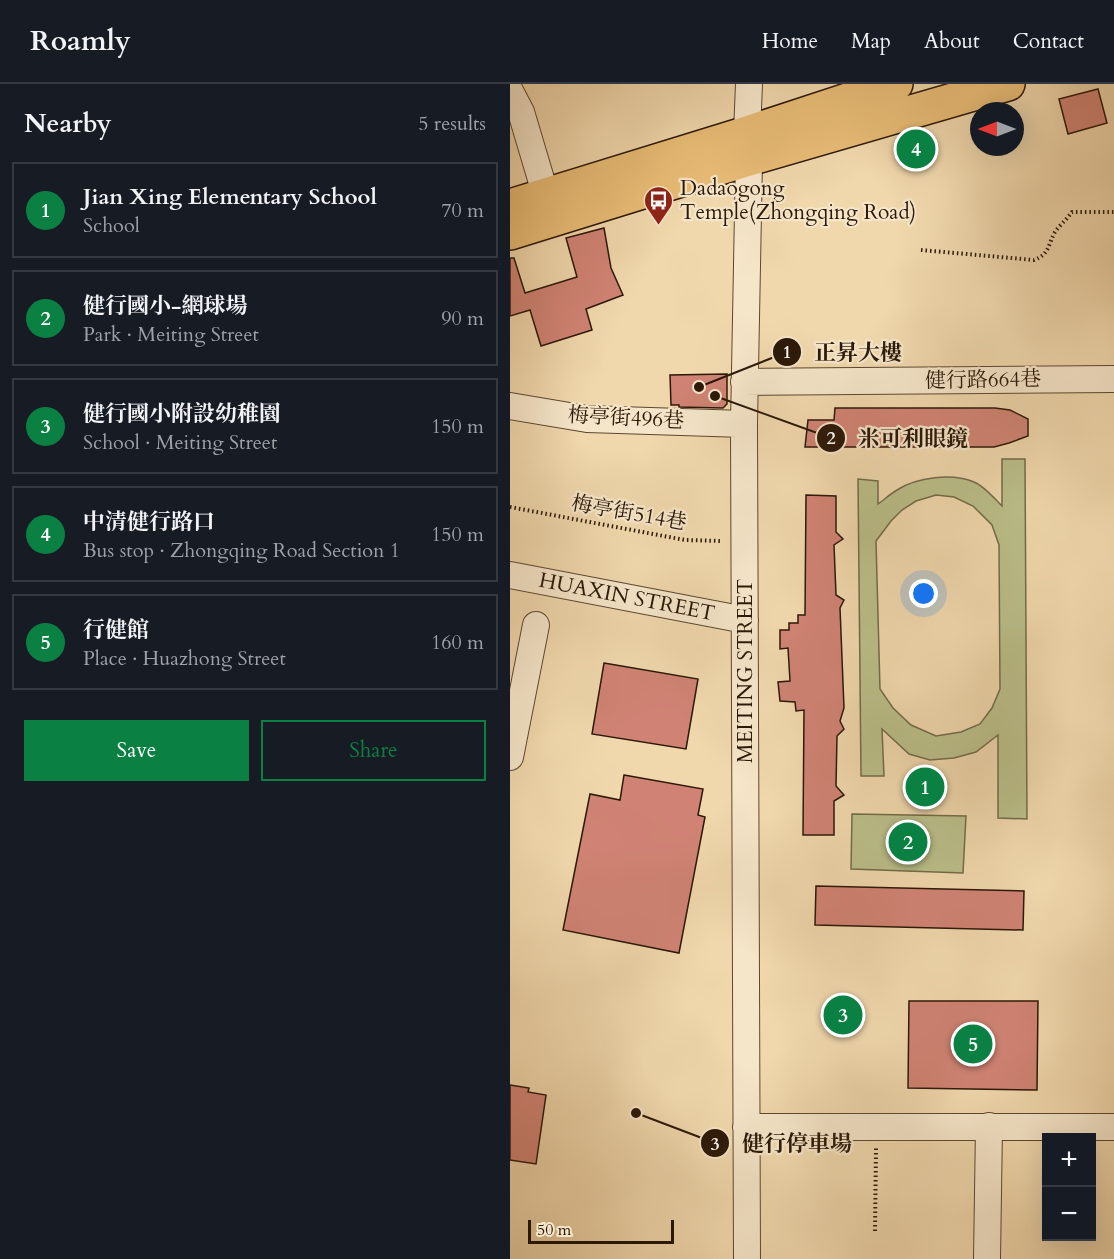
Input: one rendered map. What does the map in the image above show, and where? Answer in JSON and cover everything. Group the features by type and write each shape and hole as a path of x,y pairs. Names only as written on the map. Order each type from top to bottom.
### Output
{"main road":[{"path":"510,233 748,146 896,84"},
{"path":"510,206 1008,84"}],"street":[{"name":"MEITING STREET","path":"747,1259 744,382 749,84"},
{"path":"510,91 520,112 546,196"},
{"name":"健行路664巷","path":"744,382 1114,379"},
{"name":"梅亭街496巷","path":"510,406 587,419 744,424"},
{"name":"HUAXIN STREET","path":"510,575 745,620"},
{"path":"510,757 536,625"},
{"path":"987,1259 988,1126"},
{"path":"746,1127 1114,1127"}],"path":[{"path":"921,250 1034,260 1041,258 1047,251 1055,233 1072,212 1114,212"},
{"name":"梅亭街514巷","path":"510,507 685,540 744,541"},
{"path":"875,1231 877,1126"}],"green space":[{"path":"1002,459 1025,459 1027,819 998,818 998,735 976,752 954,758 930,760 909,754 882,729 884,776 861,776 858,479 878,481 878,504 894,492 914,482 945,477 965,479 978,484 1002,506","holes":["936,495 954,497 973,506 992,525 999,545 1000,689 992,708 980,724 961,732 936,736 911,725 893,708 880,689 876,541 891,521 916,501"]},
{"path":"852,814 966,816 963,873 851,869"}],"building":[{"path":"1098,89 1107,123 1068,134 1059,99"},
{"path":"604,228 611,268 623,295 586,309 592,330 541,346 530,310 510,316 510,258 514,258 525,293 577,277 566,238"},
{"path":"727,374 727,404 723,408 671,405 670,375"},
{"path":"835,408 995,408 1010,410 1028,419 1028,436 994,447 805,447 808,420 834,420"},
{"path":"806,495 836,496 836,532 843,539 834,545 836,595 844,600 840,608 844,708 840,721 844,729 837,736 836,786 844,795 834,801 834,835 803,835 804,710 796,711 795,702 780,701 778,682 790,681 788,648 780,649 780,630 789,630 789,623 798,623 798,615 805,615"},
{"path":"604,663 698,679 686,749 592,734"},
{"path":"624,775 703,789 698,815 705,817 679,953 563,930 590,794 620,800"},
{"path":"816,886 1024,891 1023,930 815,925"},
{"path":"909,1001 1038,1001 1037,1090 908,1088"},
{"path":"510,1085 529,1088 528,1092 546,1095 536,1164 510,1160"}],"place":[{"name":"中清健行路口","path":"916,149"},
{"name":"Dadaogong Temple(Zhongqing Road)","path":"659,226"},
{"name":"正昇大樓","path":"699,387"},
{"name":"米可利眼鏡","path":"715,396"},
{"name":"Jian Xing Elementary School","path":"925,787"},
{"name":"健行國小-網球場","path":"908,842"},
{"name":"健行國小附設幼稚園","path":"843,1015"},
{"name":"行健館","path":"973,1044"},
{"name":"健行停車場","path":"636,1113"}]}
